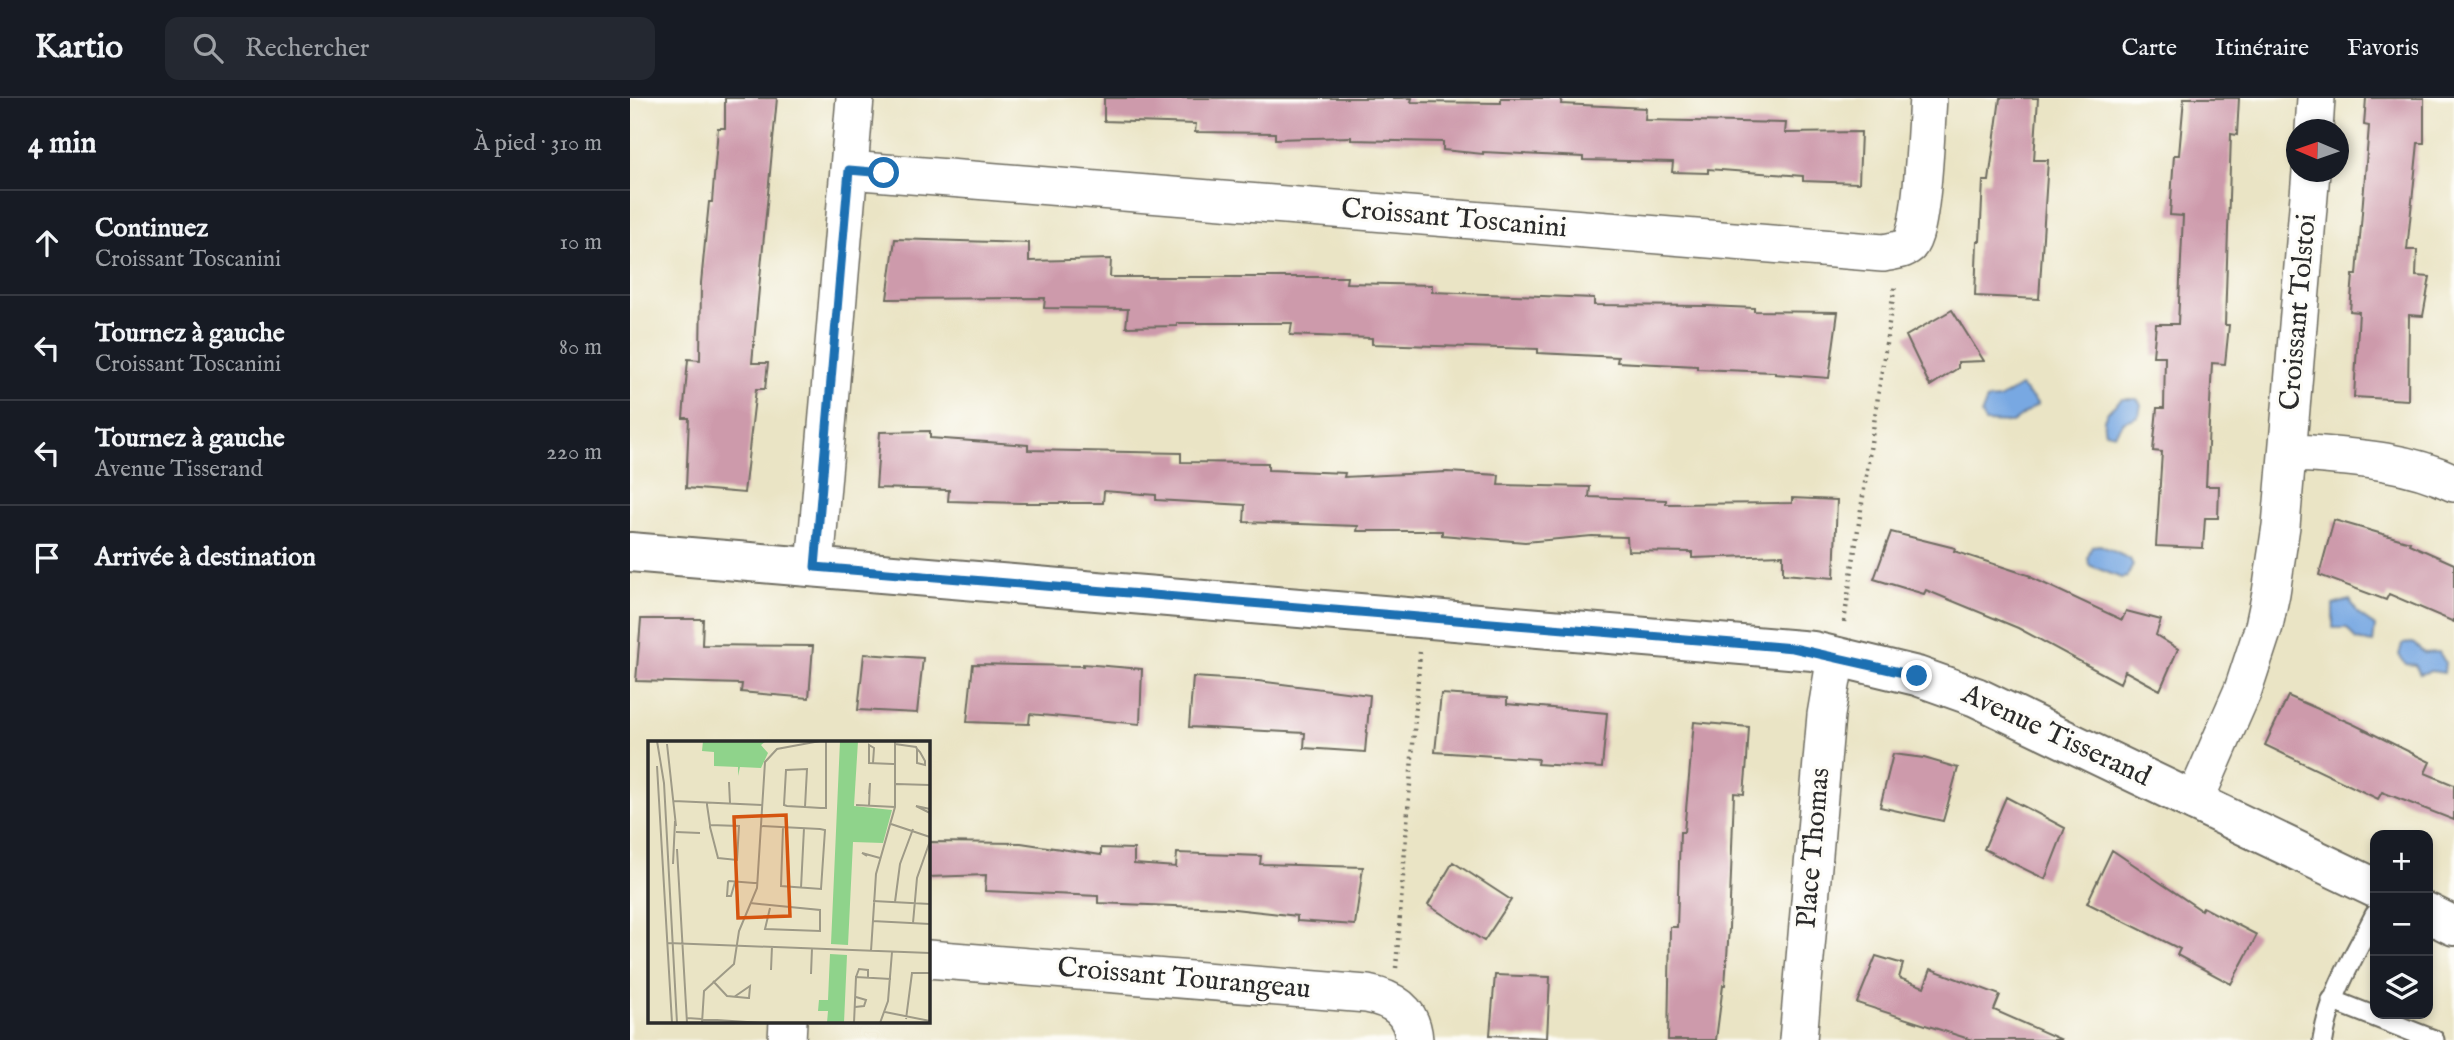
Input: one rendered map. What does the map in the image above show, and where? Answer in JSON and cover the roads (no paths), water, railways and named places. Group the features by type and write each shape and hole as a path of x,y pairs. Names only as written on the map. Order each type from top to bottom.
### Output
{"street":[{"path":"815,567 855,98"},
{"name":"Croissant Toscanini","path":"849,170 1883,253 1897,251 1909,245 1914,236 1919,208 1928,98"},
{"path":"2315,119 2316,98"},
{"name":"Croissant Tolstoi","path":"2194,802 2243,690 2264,626 2280,538 2310,182"},
{"name":"Croissant Tolstoi","path":"2288,452 2337,456 2413,468 2454,483"},
{"name":"Avenue Tisserand","path":"630,552 1793,648 1839,644 1966,693 2039,726 2370,886"},
{"name":"Place Thomas","path":"1798,1040 1826,707 1839,644"},
{"path":"2433,916 2454,926"},
{"name":"Croissant Tourangeau","path":"929,959 1367,994 1399,1005 1411,1023 1414,1040"}],"lane":[{"path":"2323,1040 2332,1000 2370,924"},
{"path":"2332,1000 2434,1040"}],"water":[{"path":"2020,386 2038,404 2012,423 1985,422 1981,415 1987,400 1999,399"},
{"path":"2122,399 2137,399 2141,404 2139,413 2123,422 2115,434 2105,432 2105,417"},
{"path":"2100,545 2130,559 2133,565 2127,577 2121,578 2089,565 2088,557 2092,546"},
{"path":"2350,600 2358,614 2375,626 2373,643 2356,640 2347,628 2333,628 2333,605"},
{"path":"2413,643 2424,653 2439,652 2445,662 2444,673 2431,671 2420,674 2415,665 2406,664 2399,655 2402,644"}]}
